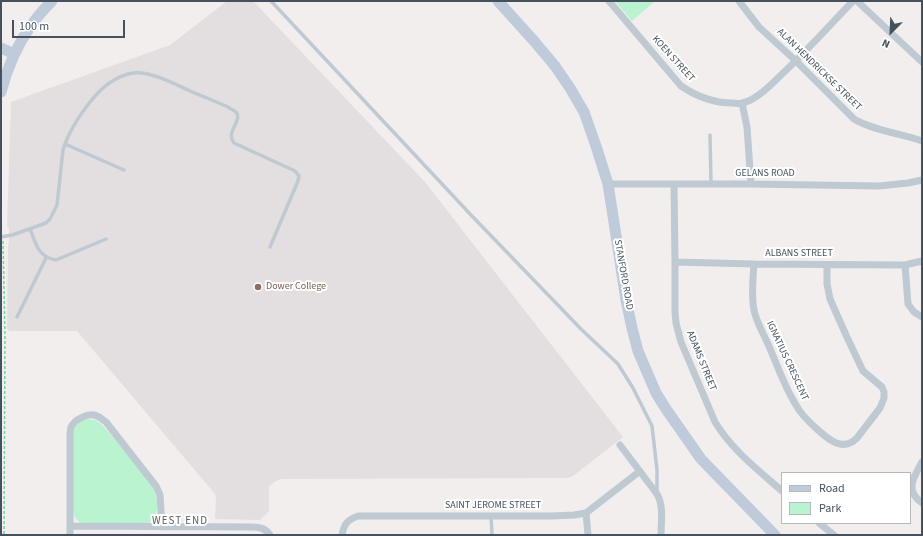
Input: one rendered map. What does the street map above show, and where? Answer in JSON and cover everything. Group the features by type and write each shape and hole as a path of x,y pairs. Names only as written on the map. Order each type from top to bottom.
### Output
{"main road":[{"path":"1,92 5,76 21,40 29,27 52,1"},
{"name":"STANFORD ROAD","path":"498,1 555,66 584,112 608,184 632,328 638,351 656,393 701,459 775,535"},
{"path":"1,48 14,54"}],"street":[{"name":"KOEN STREET","path":"609,1 681,86 690,92 710,100 718,102 742,103"},
{"name":"ALAN HENDRICKSE STREET","path":"739,1 759,26 854,119 922,141"},
{"path":"751,184 747,127 742,103 753,98 770,86 853,1"},
{"path":"857,1 922,62"},
{"name":"GELANS ROAD","path":"608,184 879,186 922,180"},
{"name":"ADAMS STREET","path":"674,184 675,312 681,342 715,422 739,453 781,490"},
{"name":"ALBANS STREET","path":"675,262 905,265 922,261"},
{"name":"IGNATIUS CRESCENT","path":"754,264 752,297 754,311 784,382 803,415 825,437 831,441 844,445 854,442 862,432 880,408 884,398 884,392 882,387 863,371 846,335 830,299 827,284 827,265"},
{"path":"905,265 908,304 914,312 922,317"},
{"path":"70,535 71,427 82,417 93,415 106,422 156,486 160,495 162,527"},
{"path":"620,445 660,500 662,508 661,535"},
{"path":"922,462 912,484 912,489 913,494 922,502"},
{"name":"SAINT JEROME STREET","path":"342,535 347,522 358,516 567,516 586,513 640,471"},
{"path":"586,513 588,535"},
{"path":"820,524 834,535"},
{"path":"70,526 261,527 269,534"}],"lane":[{"path":"271,1 471,214 581,329 618,364 633,388 652,426 657,470 657,494"},
{"path":"2,237 46,223 50,219 57,205 63,150 79,118 96,95 106,86 120,77 134,73 160,78 228,107 236,112 238,119 231,136 231,140 296,172 299,176 298,181 270,247"},
{"path":"710,134 711,184"},
{"path":"65,144 124,170"},
{"path":"30,229 40,252 46,258 56,260 106,239"},
{"path":"17,317 46,258"},
{"path":"492,516 492,535"}],"path":[{"path":"2,237 5,335 4,535"}],"shaded area":[{"name":"Dower College","path":"227,1 253,1 425,182 623,437 573,476 568,478 281,479 274,482 269,487 269,511 260,520 215,519 215,494 77,331 9,331 7,329 9,228 7,226 11,102 170,45"}],"green space":[{"path":"615,1 655,1 632,21"},
{"path":"87,419 95,420 101,424 142,470 152,485 156,498 157,510 156,516 147,524 85,524 78,521 76,518 73,511 73,434 77,425"}],"place":[{"name":"Dower College","path":"258,287"}],"district":[{"name":"WEST END","path":"180,522"}]}
